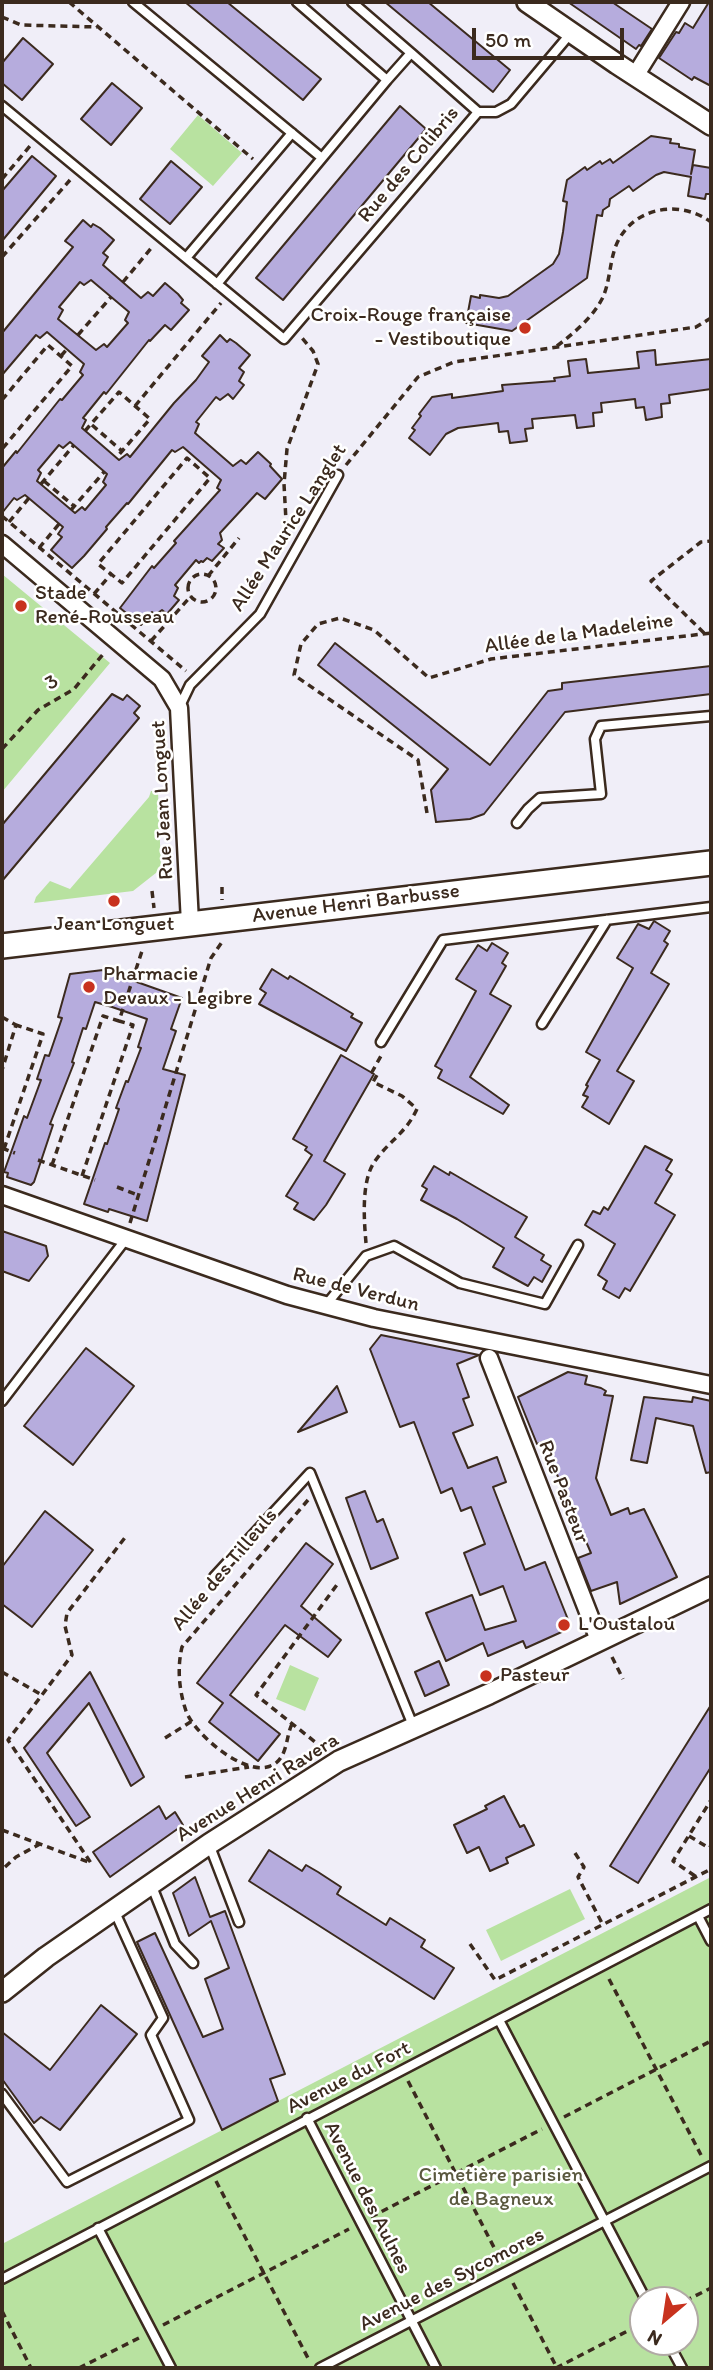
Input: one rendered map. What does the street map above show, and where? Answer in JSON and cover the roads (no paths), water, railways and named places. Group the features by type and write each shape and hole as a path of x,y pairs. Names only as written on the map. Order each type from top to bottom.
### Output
{"main road":[{"name":"Avenue Henri Barbusse","path":"2,946 711,863"}],"street":[{"path":"527,2 711,125"},
{"path":"635,76 681,2"},
{"name":"Rue Jean Longuet","path":"2,544 162,679 179,708 190,923"},
{"name":"Rue de Verdun","path":"2,1195 287,1295 326,1306 374,1318 711,1385"},
{"name":"Rue Pasteur","path":"489,1358 599,1640"},
{"name":"Avenue Henri Ravera","path":"2,1992 46,1957 209,1844 339,1761 489,1694 711,1587"}],"lane":[{"path":"133,2 322,158"},
{"path":"297,2 387,80"},
{"path":"352,2 478,112"},
{"name":"Rue des Colibris","path":"217,284 284,339 478,112 496,112 511,104 571,33"},
{"path":"2,106 217,284 411,53"},
{"path":"186,258 292,133"},
{"name":"Allée Maurice Langlet","path":"179,708 190,685 260,614 338,475"},
{"path":"517,823 540,798 601,794 595,739 601,726 711,716"},
{"path":"381,1042 443,940 711,907"},
{"path":"542,1024 607,920"},
{"path":"2,1401 126,1239"},
{"path":"326,1306 366,1256 394,1246 460,1283 545,1304 578,1245"},
{"name":"Allée des Tilleuls","path":"214,1577 310,1473 414,1727"},
{"path":"209,1844 239,1922"},
{"path":"151,1884 175,1944 193,1963"},
{"name":"Avenue du Fort","path":"2,2279 711,1909"},
{"path":"2,2094 67,2182 189,2120 150,2035 163,2018 114,1910"},
{"path":"698,1916 711,1941"},
{"path":"499,2020 639,2286"},
{"name":"Avenue des Aulnes","path":"307,2118 436,2368"},
{"name":"Avenue des Sycomores","path":"320,2368 709,2167"},
{"path":"98,2228 171,2368"}],"place":[{"name":"Croix-Rouge française - Vestiboutique","path":"525,328"},
{"name":"Stade René-Rousseau","path":"21,606"},
{"name":"Jean Longuet","path":"114,901"},
{"name":"Pharmacie Devaux - Legibre","path":"89,987"},
{"name":"L'Oustalou","path":"564,1625"},
{"name":"Pasteur","path":"486,1676"}],"park label":[{"name":"Cimetière parisien de Bagneux","path":"501,2188"}]}
